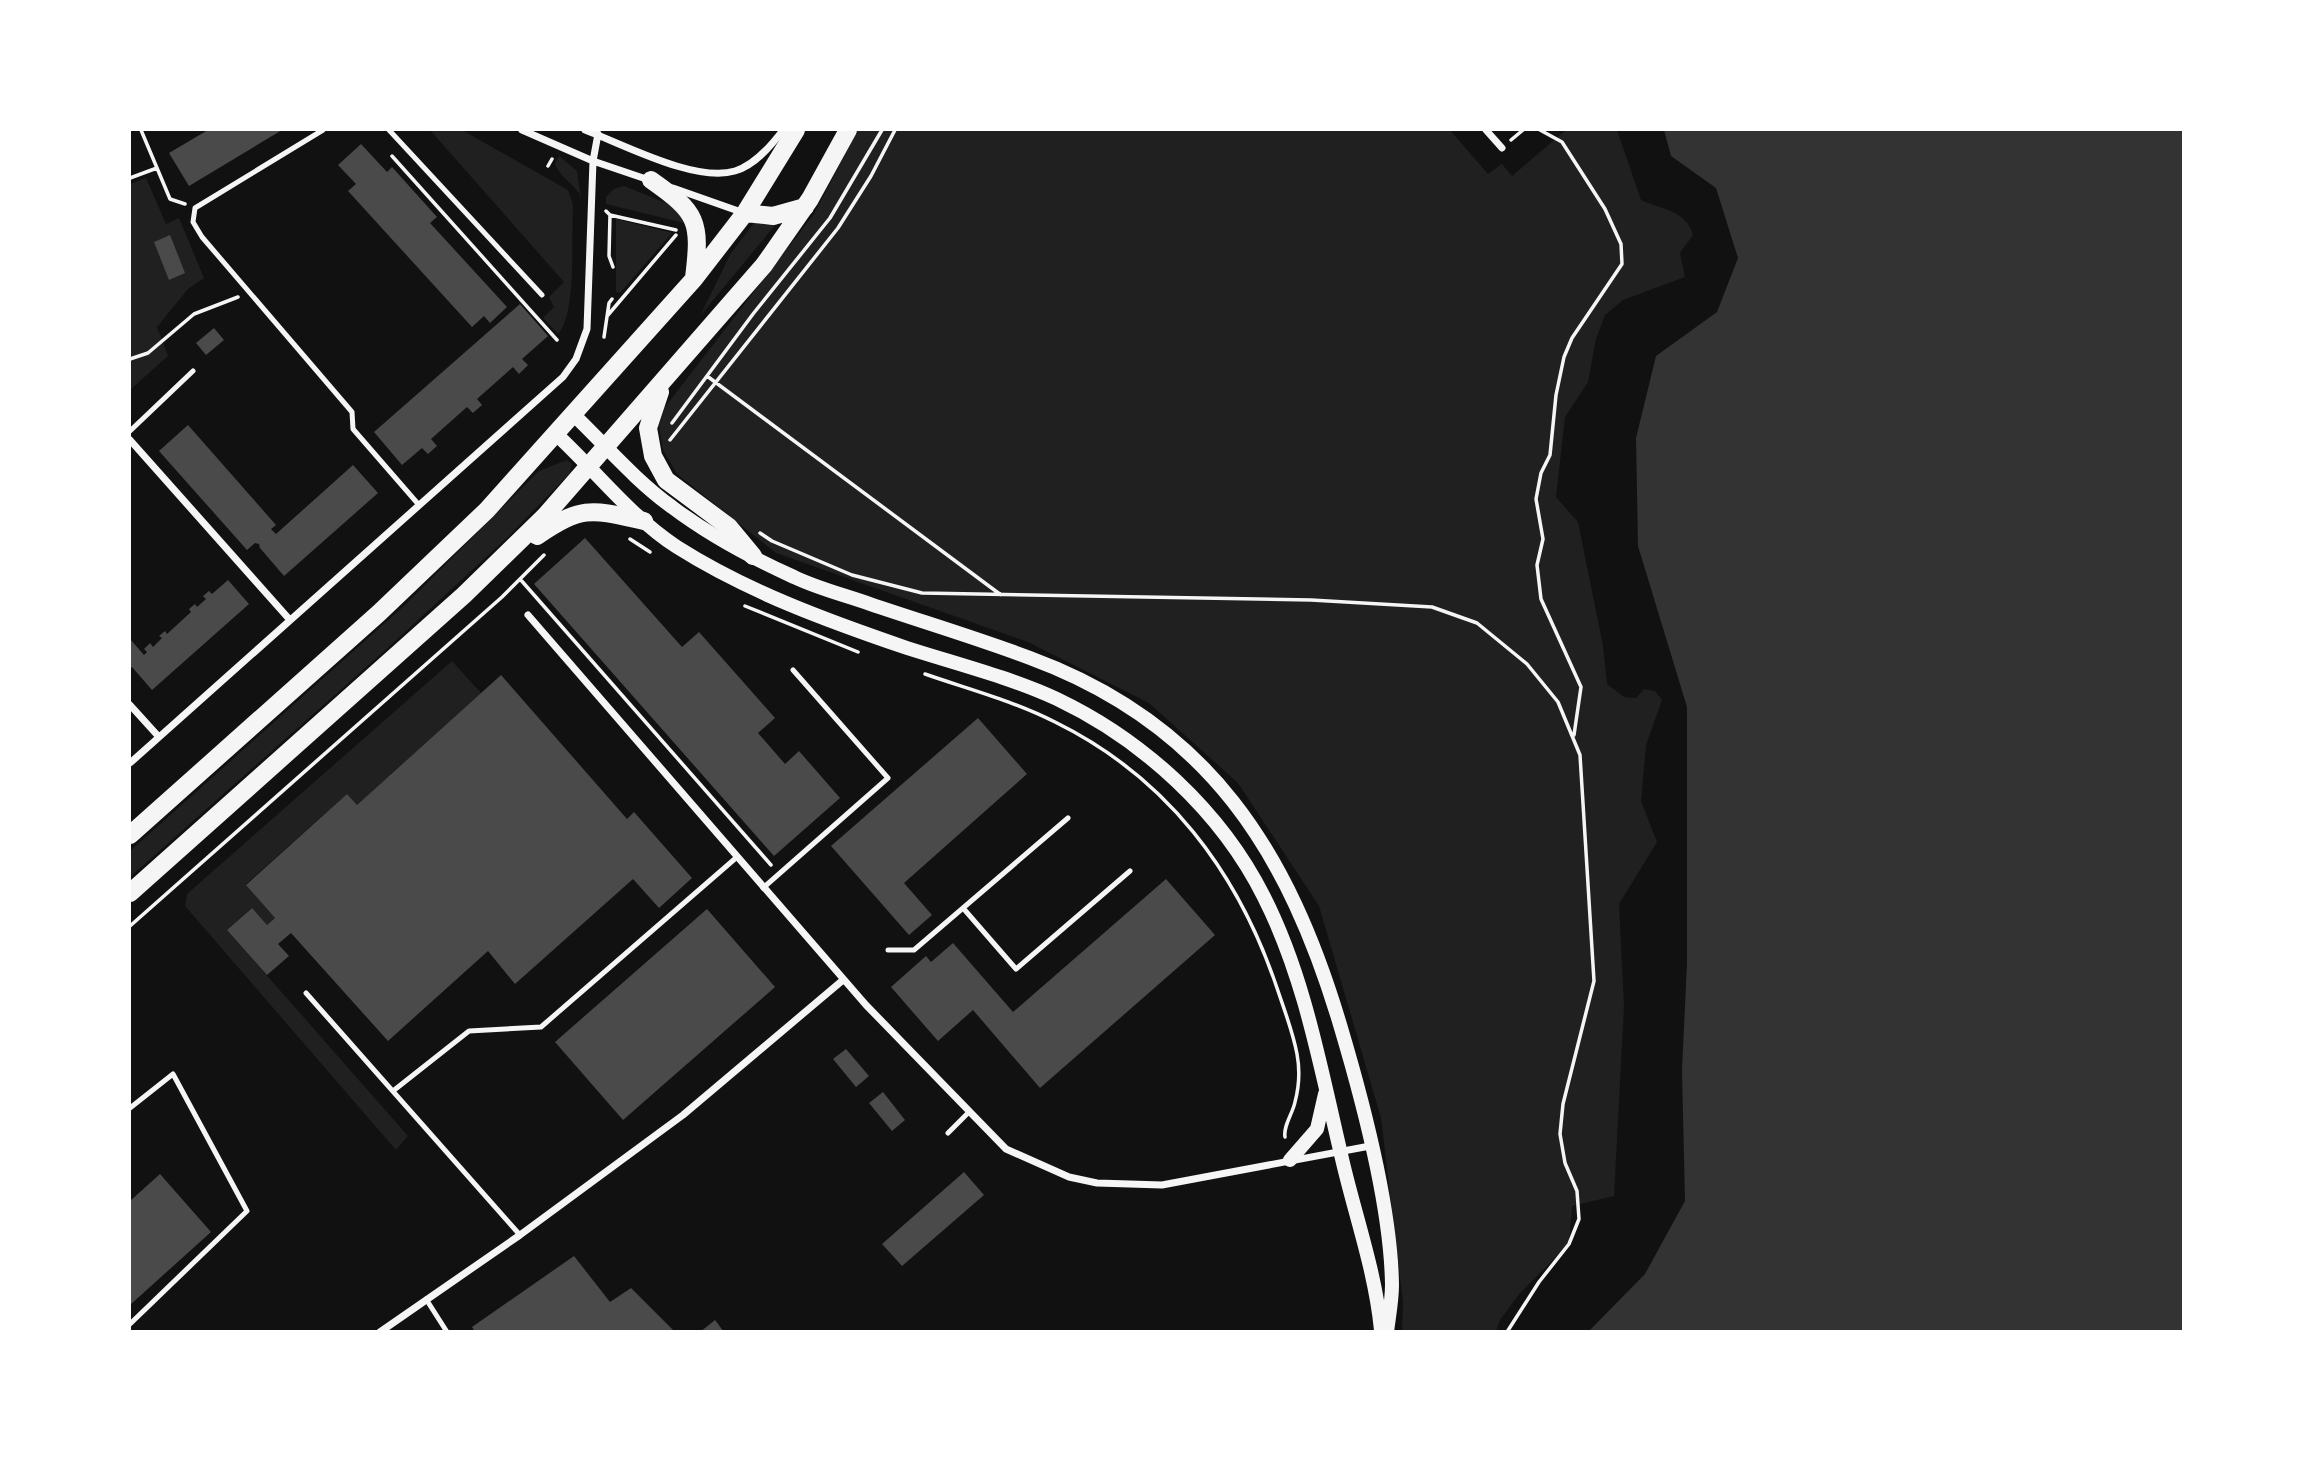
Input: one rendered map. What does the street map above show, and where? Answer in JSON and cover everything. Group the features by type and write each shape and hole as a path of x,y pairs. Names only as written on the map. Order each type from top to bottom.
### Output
{"main road":[{"path":"130,835 425,571 487,510 694,278 745,213 796,130"},
{"path":"130,893 505,557 662,385 764,265 805,207 848,130"},
{"path":"650,180 679,200 693,217 699,240 694,278"},
{"path":"745,213 773,216 805,207"},
{"path":"662,385 648,428 653,456 666,481 729,527 753,556"},
{"path":"574,415 670,506 753,556 797,579 1061,671 1138,713 1188,753 1248,819 1279,867 1295,900 1331,993 1361,1101 1383,1206 1392,1284 1387,1332"},
{"path":"556,435 644,521 704,563 803,611 1054,698 1106,726 1158,765 1226,838 1264,897 1291,964 1327,1086 1340,1151 1361,1228 1381,1332"},
{"path":"505,557 565,517 586,510 644,521"},
{"path":"1290,1160 1317,1129 1327,1086"}],"street":[{"path":"522,130 593,161 745,213"},
{"path":"585,130 689,169 713,172 734,171 751,163 783,130"},
{"path":"1486,130 1502,148"},
{"path":"130,763 563,377 576,359 589,318 593,161 598,134"},
{"path":"130,440 290,620"},
{"path":"528,615 844,980 968,1113 1006,1149 1059,1174 1097,1183 1162,1185 1370,1146"},
{"path":"130,705 159,737"},
{"path":"380,1332 520,1235 683,1115 844,980"}],"lane":[{"path":"323,130 195,208 193,222 202,237 248,292 352,412 353,429 419,505"},
{"path":"389,130 541,295"},
{"path":"130,431 193,371"},
{"path":"763,888 888,778 793,670"},
{"path":"888,950 914,950 1068,818"},
{"path":"393,1091 469,1031 541,1027 737,857"},
{"path":"963,908 1016,969 1130,871"},
{"path":"306,993 520,1235"},
{"path":"130,1108 173,1074 247,1211 130,1324"},
{"path":"948,1132 968,1113"},
{"path":"426,1300 447,1332"}],"path":[{"path":"141,130 170,199 195,208"},
{"path":"673,453 670,440 838,228 871,176 895,130"},
{"path":"1540,130 1562,142 1605,209 1621,244 1622,264 1572,338 1564,357 1556,395 1550,455 1541,474 1536,499 1543,539 1537,565 1541,599 1581,687 1573,737"},
{"path":"386,149 557,340"},
{"path":"130,178 157,168"},
{"path":"605,210 610,215 680,231 608,315"},
{"path":"610,215 609,256 613,267"},
{"path":"777,266 794,281"},
{"path":"130,359 148,353 194,314 248,292"},
{"path":"604,337 612,299"},
{"path":"707,375 1003,596"},
{"path":"756,530 772,541 852,575 922,593 1311,600 1432,607 1476,623 1527,664 1558,702 1580,755 1594,981 1563,1104 1560,1134 1565,1163 1577,1191 1579,1219 1569,1244 1539,1282 1507,1332"},
{"path":"625,536 659,557"},
{"path":"130,926 520,579 545,553"},
{"path":"520,579 779,874"},
{"path":"740,604 788,626 865,654"},
{"path":"918,672 1026,709 1081,735 1147,783 1197,834 1247,911 1285,1011 1299,1070 1295,1102 1284,1131 1286,1139"}],"shaded area":[{"path":"430,130 462,130 568,190 573,205 571,292 564,324 558,334 543,318 554,307 549,297 564,282"},
{"path":"858,130 1450,130 1488,174 1502,164 1512,176 1566,130 1617,130 1641,200 1673,212 1690,227 1693,235 1680,253 1685,277 1623,300 1605,315 1596,339 1588,382 1565,417 1556,497 1578,522 1603,646 1607,684 1624,697 1636,698 1644,689 1655,691 1662,700 1646,745 1641,801 1657,842 1619,904 1624,1006 1614,1196 1572,1206 1569,1244 1520,1293 1500,1320 1496,1331 1402,1331 1403,1302 1381,1118 1319,906 1238,783 1149,703 1028,642 776,553 677,474 663,450 659,426 665,407 814,214"},
{"path":"1664,130 2183,130 2183,1331 1589,1331 1645,1274 1685,1201 1682,1070 1687,963 1687,707 1638,546 1636,438 1656,356 1717,312 1738,258 1716,188 1671,156"},
{"path":"559,156 577,171 581,197 557,168 555,163"},
{"path":"146,178 166,224 179,218 204,278 188,289 157,327 168,356 130,390 130,184"},
{"path":"624,186 671,205 688,224 606,204 606,197 614,189"},
{"path":"616,219 672,233 620,293 616,292"},
{"path":"754,223 776,224 700,316 731,253"},
{"path":"567,460 572,464 570,473 507,538 130,877 130,851 404,606 539,471"},
{"path":"452,661 481,693 357,805 347,794 246,884 275,918 267,925 251,908 227,930 408,1136 396,1150 185,906 187,894"}],"building":[{"path":"208,130 282,130 189,186 169,153"},
{"path":"361,144 387,172 392,167 437,217 430,223 507,307 490,323 484,316 472,327 348,191 356,184 338,165"},
{"path":"170,235 185,273 169,280 154,242"},
{"path":"520,304 548,336 522,359 528,365 519,374 513,367 477,399 482,405 473,413 467,407 431,439 437,446 428,454 422,448 402,465 374,432"},
{"path":"214,328 224,340 206,355 196,343"},
{"path":"188,425 276,525 271,529 276,534 353,465 378,493 284,576 259,544 255,543 247,550 159,451"},
{"path":"585,538 682,647 699,632 775,718 758,733 785,764 799,751 840,798 774,856 534,584"},
{"path":"228,580 249,604 152,690 132,667 130,669 130,639 144,655 147,652 144,649 150,643 153,647 162,638 159,636 165,631 167,634 191,612 189,609 195,604 197,607 206,599 203,596 209,591 212,594"},
{"path":"501,675 627,819 634,812 692,878 659,908 633,879 515,984 488,951 388,1041 291,933 278,944 289,956 267,975 227,930 252,908 267,925 275,918 246,885 347,794 357,805"},
{"path":"978,718 1027,774 904,883 932,915 909,935 831,846"},
{"path":"1166,879 1215,935 1040,1088 973,1010 938,1041 891,987 926,956 931,962 953,943 1013,1012"},
{"path":"707,909 775,987 623,1120 555,1042"},
{"path":"846,1049 869,1076 856,1087 833,1059"},
{"path":"883,1092 905,1120 892,1131 869,1103"},
{"path":"964,1172 984,1195 902,1266 882,1244"},
{"path":"160,1174 211,1232 130,1305 130,1201"},
{"path":"574,1256 610,1302 631,1288 675,1332 475,1332 472,1327"},
{"path":"715,1320 724,1332 700,1332"}]}
